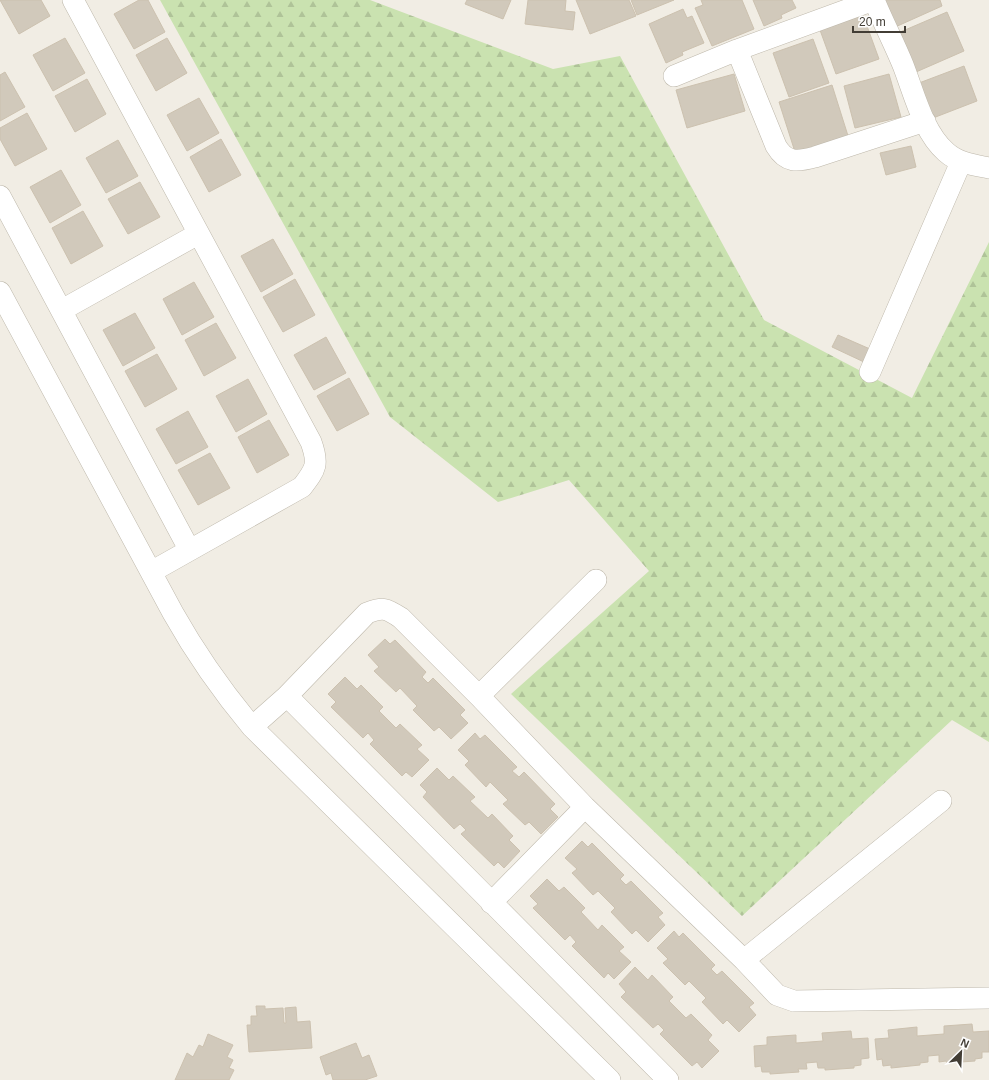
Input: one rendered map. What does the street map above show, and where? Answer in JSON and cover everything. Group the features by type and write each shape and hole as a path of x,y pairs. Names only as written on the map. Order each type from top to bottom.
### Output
{"street":[{"path":"73,0 311,442 316,456 316,467 302,487 189,549 151,572"},
{"path":"674,76 736,50 874,0 902,63 925,121 946,152 961,162 989,168"},
{"path":"736,50 776,146 781,154 789,159 801,161 925,121"},
{"path":"870,372 961,162"},
{"path":"0,196 189,549"},
{"path":"62,310 198,234"},
{"path":"0,292 195,652 222,691 252,727 610,1080"},
{"path":"479,696 596,580"},
{"path":"252,727 287,696 367,613 380,608 389,610 401,618 479,696 585,808 744,960 777,996 794,1001 989,998"},
{"path":"287,696 668,1080"},
{"path":"744,960 941,801"},
{"path":"491,903 585,808"}],"green space":[{"path":"160,0 370,0 553,69 620,56 764,320 912,398 989,242 989,742 952,720 742,916 511,694 649,571 569,480 498,502 390,417"}],"building":[{"path":"0,0 41,0 50,16 19,34"},
{"path":"139,0 148,0 165,32 134,49 114,14"},
{"path":"467,0 511,0 503,19 465,4"},
{"path":"528,0 566,0 565,11 575,12 573,30 525,24"},
{"path":"576,0 629,0 636,16 590,34"},
{"path":"631,0 674,0 637,15"},
{"path":"701,0 742,0 754,29 712,46 695,8 703,5"},
{"path":"753,0 792,0 796,8 781,15 782,18 764,26"},
{"path":"880,0 940,0 942,6 893,28"},
{"path":"683,9 687,18 692,16 704,43 682,52 683,55 666,63 649,24"},
{"path":"947,12 964,51 916,72 898,33"},
{"path":"863,15 879,59 836,74 820,30"},
{"path":"65,38 85,73 53,91 33,55"},
{"path":"167,38 187,73 156,91 136,55"},
{"path":"813,39 829,83 789,97 773,53"},
{"path":"964,66 977,101 933,118 919,83"},
{"path":"5,72 25,107 0,121 0,75"},
{"path":"734,74 745,111 687,128 676,90"},
{"path":"889,74 901,117 855,128 844,86"},
{"path":"87,79 106,114 75,132 55,96"},
{"path":"832,85 849,139 796,155 779,102"},
{"path":"199,98 219,133 187,151 167,115"},
{"path":"27,113 47,149 15,166 0,139 0,128"},
{"path":"221,139 241,175 209,192 190,157"},
{"path":"118,140 138,176 106,193 86,158"},
{"path":"911,146 916,167 886,175 880,153"},
{"path":"61,170 81,205 50,223 30,187"},
{"path":"140,182 160,217 128,234 108,199"},
{"path":"83,211 103,246 71,264 52,228"},
{"path":"273,239 293,274 261,292 241,256"},
{"path":"295,279 315,315 283,332 263,297"},
{"path":"194,282 214,317 182,335 163,299"},
{"path":"135,313 155,348 123,366 103,330"},
{"path":"216,323 236,358 204,376 185,340"},
{"path":"838,335 870,349 864,362 832,347"},
{"path":"326,337 346,373 314,390 294,355"},
{"path":"157,354 177,389 145,407 125,371"},
{"path":"349,378 369,414 337,431 317,396"},
{"path":"248,379 267,414 236,432 216,396"},
{"path":"188,411 208,447 176,464 156,429"},
{"path":"269,420 289,455 257,473 238,437"},
{"path":"210,453 230,488 198,505 178,470"},
{"path":"385,639 390,644 395,640 426,672 422,677 428,683 433,678 465,710 460,715 468,723 451,739 439,727 434,731 413,710 417,706 400,688 396,692 374,671 379,667 368,655"},
{"path":"345,677 357,689 361,685 383,707 379,711 396,728 400,724 422,745 417,749 429,760 412,777 406,772 402,776 370,744 374,740 368,733 363,738 331,707 336,702 328,694"},
{"path":"475,733 480,739 485,735 517,767 512,771 519,777 524,772 555,804 550,809 558,817 541,834 529,822 525,825 503,804 508,800 490,782 486,787 465,765 469,761 458,750"},
{"path":"437,768 449,780 453,776 475,797 470,801 488,818 492,814 513,836 509,840 520,851 504,868 498,862 494,866 461,834 466,830 460,824 454,829 423,797 427,792 420,785"},
{"path":"582,841 588,847 592,843 624,875 620,879 626,885 631,881 663,913 658,917 665,925 648,942 636,930 632,934 611,912 615,908 598,891 593,895 572,873 577,869 565,858"},
{"path":"547,879 559,891 564,887 585,908 581,912 598,930 602,925 624,947 619,951 631,962 614,979 608,973 604,978 572,946 576,942 570,935 565,940 533,908 538,904 530,896"},
{"path":"674,931 679,937 683,933 715,965 711,969 717,975 722,971 754,1003 749,1007 756,1015 739,1032 727,1020 723,1024 702,1002 706,998 689,981 685,985 663,963 668,959 657,948"},
{"path":"635,967 648,980 652,975 673,997 669,1001 686,1018 691,1014 712,1035 708,1040 719,1051 702,1068 697,1062 692,1066 660,1034 664,1030 658,1024 653,1028 621,997 626,992 619,984"},
{"path":"256,1006 265,1006 265,1009 283,1008 284,1023 286,1023 285,1008 296,1007 297,1022 310,1021 312,1048 249,1052 247,1025 251,1025 251,1016 257,1016"},
{"path":"972,1024 973,1032 989,1031 989,1052 982,1052 982,1058 975,1059 975,1061 947,1063 946,1061 939,1062 939,1055 928,1056 928,1062 920,1063 920,1065 891,1068 891,1065 883,1066 882,1059 877,1060 875,1039 889,1038 888,1030 917,1027 917,1036 944,1034 944,1026"},
{"path":"851,1031 852,1039 868,1038 869,1058 861,1059 861,1065 854,1066 854,1068 825,1070 825,1068 818,1068 817,1062 806,1063 807,1069 798,1069 799,1072 770,1074 770,1072 762,1072 761,1066 755,1067 754,1046 767,1045 767,1037 796,1035 796,1043 823,1041 822,1033"},
{"path":"208,1034 233,1045 227,1057 233,1060 229,1068 234,1070 229,1080 175,1080 187,1053 193,1057 199,1045 203,1047"},
{"path":"356,1043 362,1058 369,1055 377,1076 365,1080 333,1080 331,1073 326,1075 320,1057"}]}
